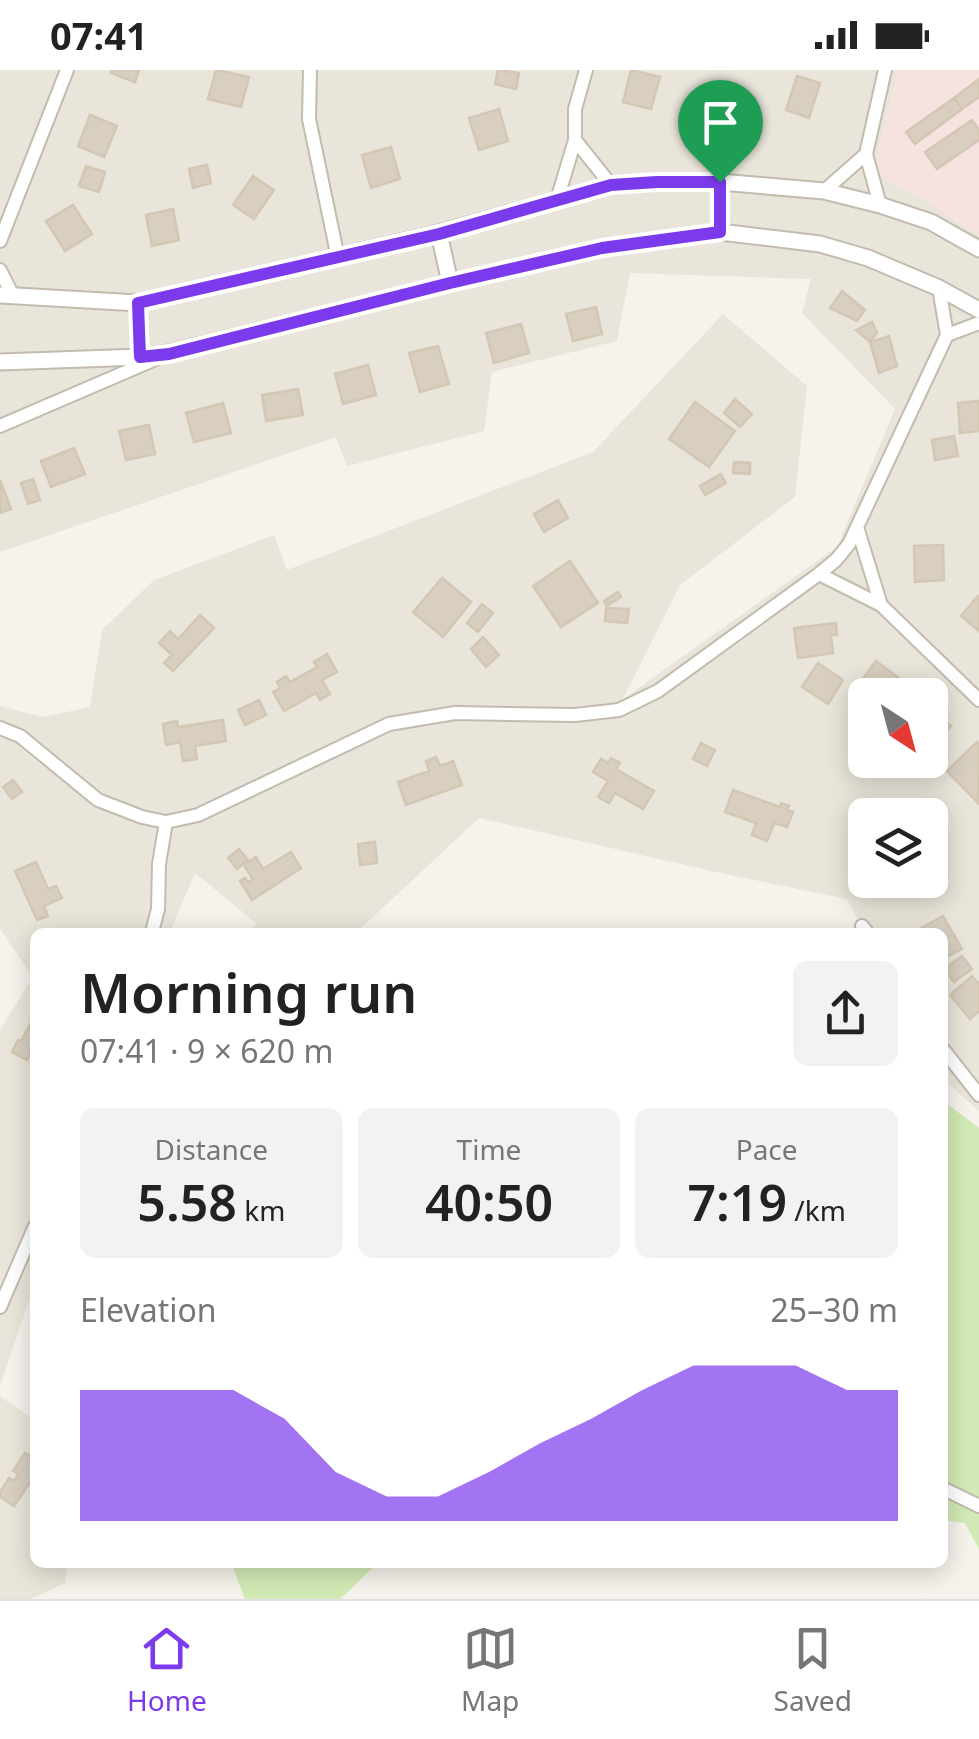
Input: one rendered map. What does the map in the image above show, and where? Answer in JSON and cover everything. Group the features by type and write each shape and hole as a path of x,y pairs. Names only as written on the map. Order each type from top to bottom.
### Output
{"street":[{"path":"0,241 67,70"},
{"path":"310,70 309,119 338,258"},
{"path":"556,200 575,140 576,109 586,70"},
{"path":"880,206 866,154 885,70"},
{"path":"575,140 611,185"},
{"path":"824,192 866,154"},
{"path":"720,182 720,232"},
{"path":"0,270 6,295 138,303 439,234 611,185 720,182 824,192 880,206 931,222 979,249"},
{"path":"0,362 169,354 602,248 720,232 820,244 868,258 979,310"},
{"path":"439,234 450,283"},
{"path":"0,728 20,736 98,800 166,822 198,815 389,724 454,713 575,714 619,710 658,691 819,574 849,544 948,335 939,288"},
{"path":"138,303 140,357"},
{"path":"948,335 979,323"},
{"path":"0,426 169,354"},
{"path":"857,527 881,605"},
{"path":"819,574 881,605 979,700"},
{"path":"153,928 166,822"},
{"path":"948,1056 979,1095"},
{"path":"0,1307 30,1238"},
{"path":"948,1491 979,1506"}],"shaded area":[{"path":"0,70 898,70 873,172 979,235 979,1111 948,1083 948,928 862,928 847,899 479,818 361,928 254,928 256,923 195,873 172,928 30,928 30,973 0,929 0,706 43,717 90,707 102,630 154,580 274,535 287,570 593,452 723,314 807,386 795,497 680,585 623,699 837,547 895,409 802,313 811,279 630,273 617,341 492,372 484,431 347,466 336,437 0,552"},
{"path":"898,70 979,70 979,235 873,172"},
{"path":"30,982 30,1298 0,1386 0,1030"},
{"path":"0,1396 30,1417 30,1568 66,1568 65,1583 31,1599 0,1599"}],"green space":[{"path":"948,1105 979,1128 979,1549 965,1523 948,1521"},
{"path":"233,1568 373,1568 340,1599 245,1599"}],"building":[{"path":"139,70 135,82 111,73"},
{"path":"216,70 249,77 241,107 208,99"},
{"path":"498,70 519,73 516,89 495,84"},
{"path":"631,70 660,77 651,109 623,102"},
{"path":"797,76 820,83 809,118 786,110"},
{"path":"979,79 979,97 962,109 954,98"},
{"path":"954,98 962,109 915,144 906,132"},
{"path":"499,109 508,141 479,150 469,118"},
{"path":"90,115 117,126 104,157 78,146"},
{"path":"745,115 745,137 713,138 713,116"},
{"path":"972,120 979,130 979,140 937,169 925,152"},
{"path":"391,147 400,179 371,188 362,155"},
{"path":"207,165 211,183 193,188 189,169"},
{"path":"86,166 105,172 99,192 79,186"},
{"path":"253,176 274,190 254,219 233,205"},
{"path":"73,205 92,234 65,251 46,221"},
{"path":"173,209 179,240 152,246 146,215"},
{"path":"842,291 865,310 857,321 830,308"},
{"path":"596,307 602,334 573,341 566,314"},
{"path":"872,322 877,333 870,342 856,330"},
{"path":"521,324 529,353 494,363 486,333"},
{"path":"889,336 897,366 879,373 870,342"},
{"path":"438,346 449,384 420,392 409,353"},
{"path":"368,365 376,395 343,404 335,374"},
{"path":"298,389 303,415 266,421 262,395"},
{"path":"735,399 752,414 740,427 724,413"},
{"path":"979,401 979,431 960,433 958,403"},
{"path":"695,402 735,431 709,467 669,439"},
{"path":"223,403 231,433 194,442 186,413"},
{"path":"149,425 155,454 126,460 119,431"},
{"path":"954,436 958,456 935,460 932,440"},
{"path":"74,448 85,474 51,487 41,461"},
{"path":"734,462 750,463 750,474 733,473"},
{"path":"721,474 726,483 705,495 700,486"},
{"path":"33,479 40,500 28,504 21,483"},
{"path":"0,480 11,509 0,513"},
{"path":"558,500 568,518 544,532 534,514"},
{"path":"943,545 944,580 915,582 914,546"},
{"path":"570,561 598,603 561,627 533,586"},
{"path":"442,578 471,602 443,637 413,612"},
{"path":"618,592 621,597 607,606 604,601"},
{"path":"979,597 979,631 961,616"},
{"path":"482,604 493,613 478,632 467,623"},
{"path":"606,608 629,609 627,623 605,621"},
{"path":"200,615 214,628 173,671 164,663 172,655 159,643 170,631 178,639"},
{"path":"836,623 837,635 831,635 833,653 798,658 794,628"},
{"path":"483,637 499,655 486,667 471,649"},
{"path":"327,654 337,672 322,680 330,694 320,700 316,693 284,711 273,692 280,688 277,682 286,676 290,682 317,667 314,662"},
{"path":"876,661 899,678 863,678"},
{"path":"818,663 843,680 828,704 802,687"},
{"path":"259,700 266,715 245,725 238,710"},
{"path":"223,720 226,741 195,746 197,759 183,761 180,742 166,745 163,724 177,721 178,727"},
{"path":"977,742 978,803 948,772"},
{"path":"701,743 715,750 707,766 693,759"},
{"path":"436,757 440,766 453,761 462,785 406,805 398,782 429,771 426,761"},
{"path":"611,758 620,763 616,769 654,791 643,809 615,793 609,803 598,797 608,781 593,772 601,759 608,763"},
{"path":"13,780 22,792 12,799 3,787"},
{"path":"733,790 780,807 781,803 789,806 787,810 793,812 787,827 774,823 767,841 752,835 756,823 725,812"},
{"path":"375,842 377,863 360,865 358,844"},
{"path":"239,849 248,860 237,869 228,858"},
{"path":"291,852 301,868 252,900 240,881 253,879 244,865 256,857 263,869"},
{"path":"36,862 48,889 56,886 62,898 44,906 48,916 37,920 15,871"},
{"path":"943,916 962,949 948,956 948,928 922,928"},
{"path":"962,956 972,969 954,982 948,966"},
{"path":"972,976 979,984 979,1011 970,1019 950,995"},
{"path":"30,1025 27,1060 12,1052"},
{"path":"25,1453 30,1456 30,1482 14,1506 0,1497 9,1478 14,1481 19,1474 13,1471"}],"route":[{"path":"720,182 720,232 602,248 169,354 140,357 138,303 439,234 611,185 720,182"}]}
